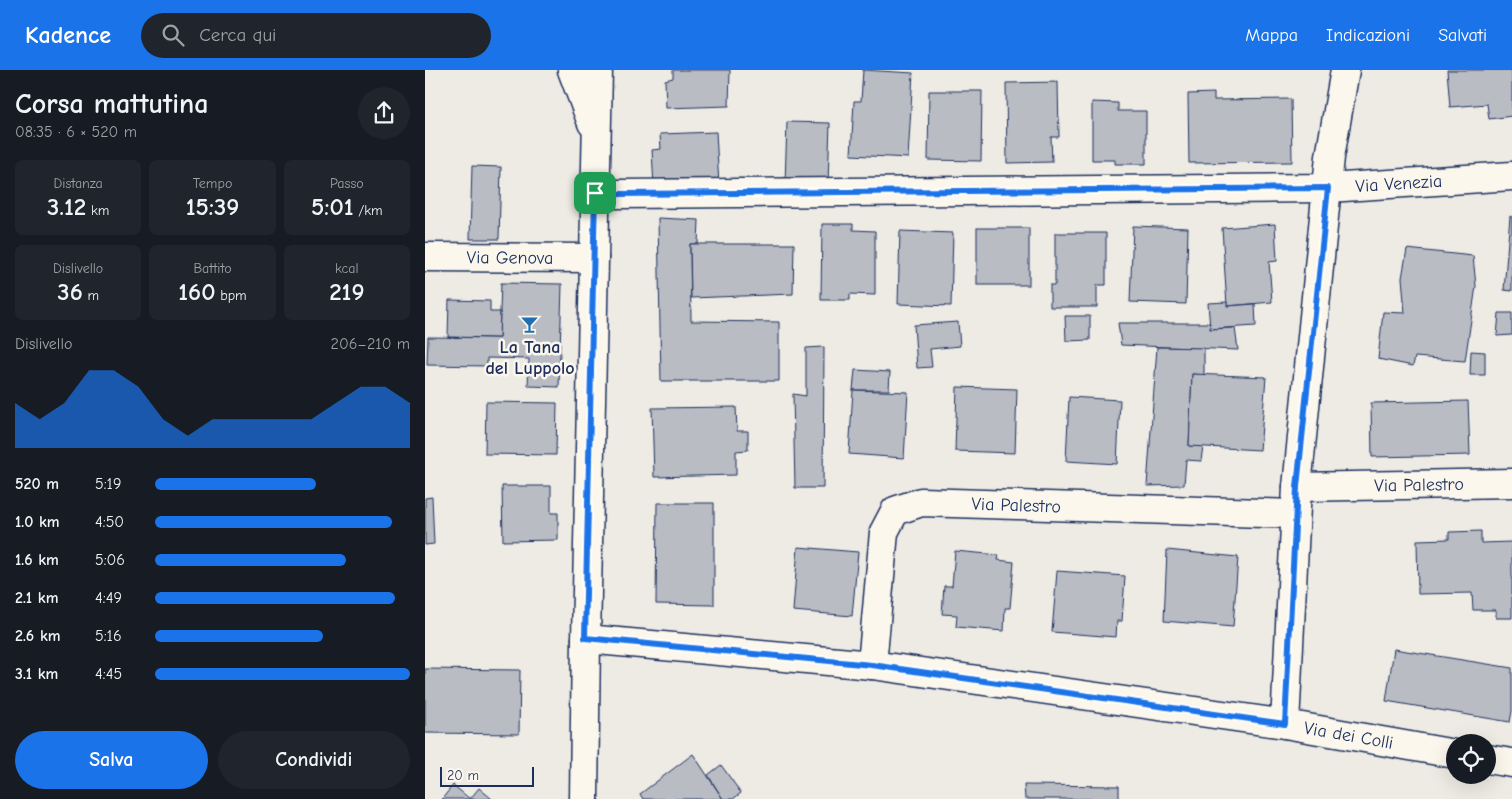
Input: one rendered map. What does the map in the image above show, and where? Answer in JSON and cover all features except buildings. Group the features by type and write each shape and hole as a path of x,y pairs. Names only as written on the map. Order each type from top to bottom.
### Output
{"street":[{"path":"572,70 597,139"},
{"path":"584,799 585,638 598,70"},
{"path":"1285,724 1297,487 1330,157 1345,70"},
{"name":"Via Venezia","path":"595,193 1328,188 1512,176"},
{"name":"Via Genova","path":"425,257 594,258"},
{"name":"Via Palestro","path":"1297,487 1512,483"},
{"name":"Via Palestro","path":"872,665 884,532 895,511 921,502 1295,514"},
{"name":"Via dei Colli","path":"585,638 872,665 1285,724 1446,752"},
{"path":"1496,761 1512,764"}],"place":[{"name":"La Tana del Luppolo","path":"530,324"}],"route":[{"path":"1328,188 1297,487 1285,724 872,665 585,638 595,193 1328,188"}]}
